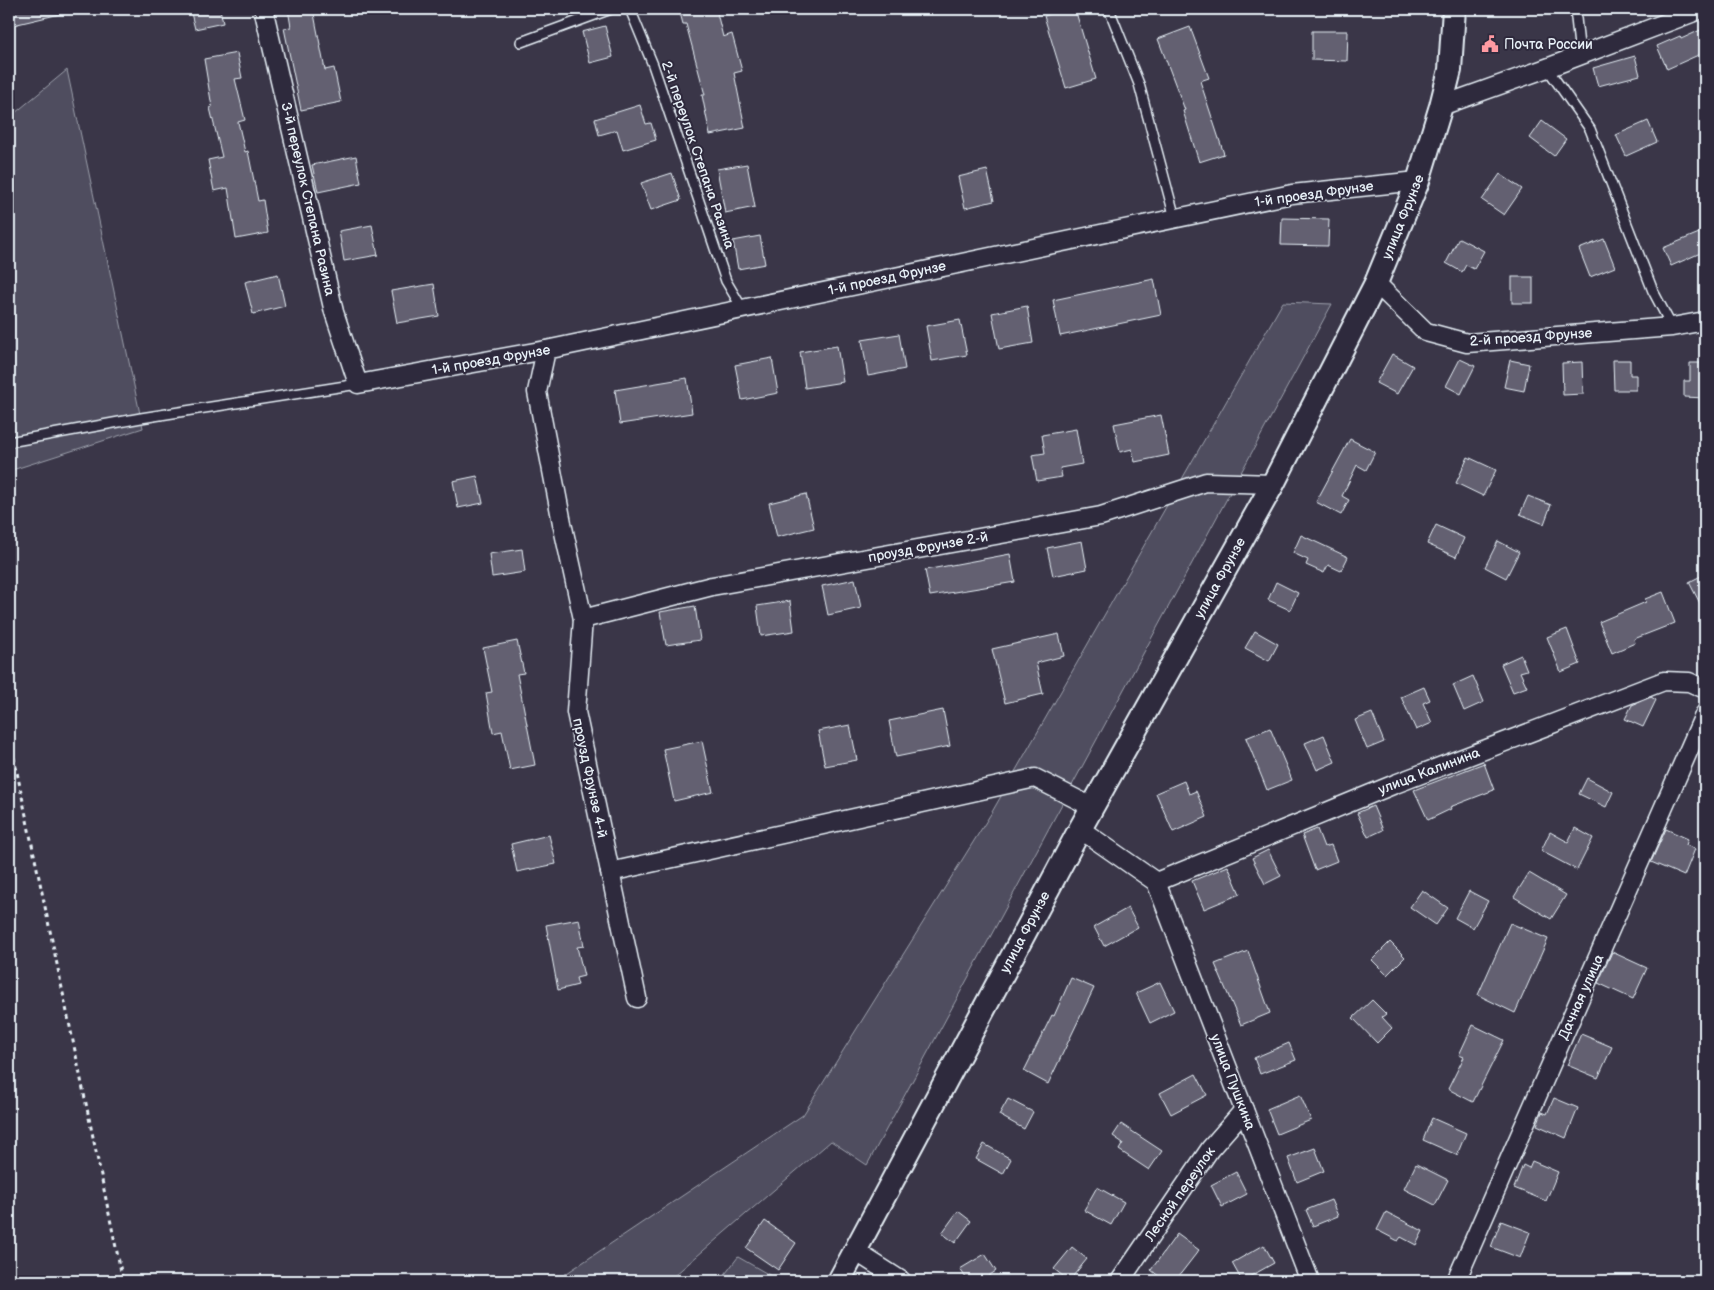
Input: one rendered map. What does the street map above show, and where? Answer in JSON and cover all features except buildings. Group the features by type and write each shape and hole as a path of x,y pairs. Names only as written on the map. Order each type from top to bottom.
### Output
{"street":[{"name":"улица Фрунзе","path":"839,1281 1080,829 1273,484 1376,283 1418,181 1441,106 1450,70 1454,9"},
{"path":"1441,106 1702,9"},
{"name":"3-й переулок Степана Разина","path":"264,12 334,312 358,384"},
{"name":"1-й проезд Фрунзе","path":"358,384 546,350 1292,194 1418,181"},
{"name":"2-й проезд Фрунзе","path":"1376,283 1426,332 1468,343 1672,327 1705,321"},
{"name":"проузд Фрунзе 4-й","path":"546,350 537,392 562,523 583,619 576,712 637,998"},
{"name":"проузд Фрунзе 2-й","path":"583,619 712,586 1101,516 1206,482 1273,484"},
{"name":"улица Калинина","path":"1156,882 1395,784 1664,682 1689,682 1705,689"},
{"name":"Дачная улица","path":"1456,1281 1705,712"},
{"path":"610,872 1035,778 1092,807"},
{"path":"1080,829 1156,882"},
{"name":"улица Пушкина","path":"1156,882 1310,1281"},
{"name":"Лесной переулок","path":"1120,1281 1210,1148 1244,1110"},
{"path":"855,1251 902,1281"}],"lane":[{"path":"521,42 611,9"},
{"name":"2-й переулок Степана Разина","path":"630,9 653,65 726,281 742,308"},
{"path":"1109,9 1140,84 1175,218"},
{"path":"1575,9 1580,55"},
{"path":"1547,68 1590,129 1653,291 1672,327"},
{"path":"9,442 141,418 358,384"}],"path":[{"path":"9,734 124,1281"}],"shaded area":[{"path":"67,70 143,428 9,471 9,118"},
{"path":"1283,302 1332,304 867,1165 831,1141 668,1281 555,1281 803,1115 992,812"},
{"path":"738,1257 780,1281 720,1281"}],"place":[{"name":"Почта России","path":"1490,44"}]}
